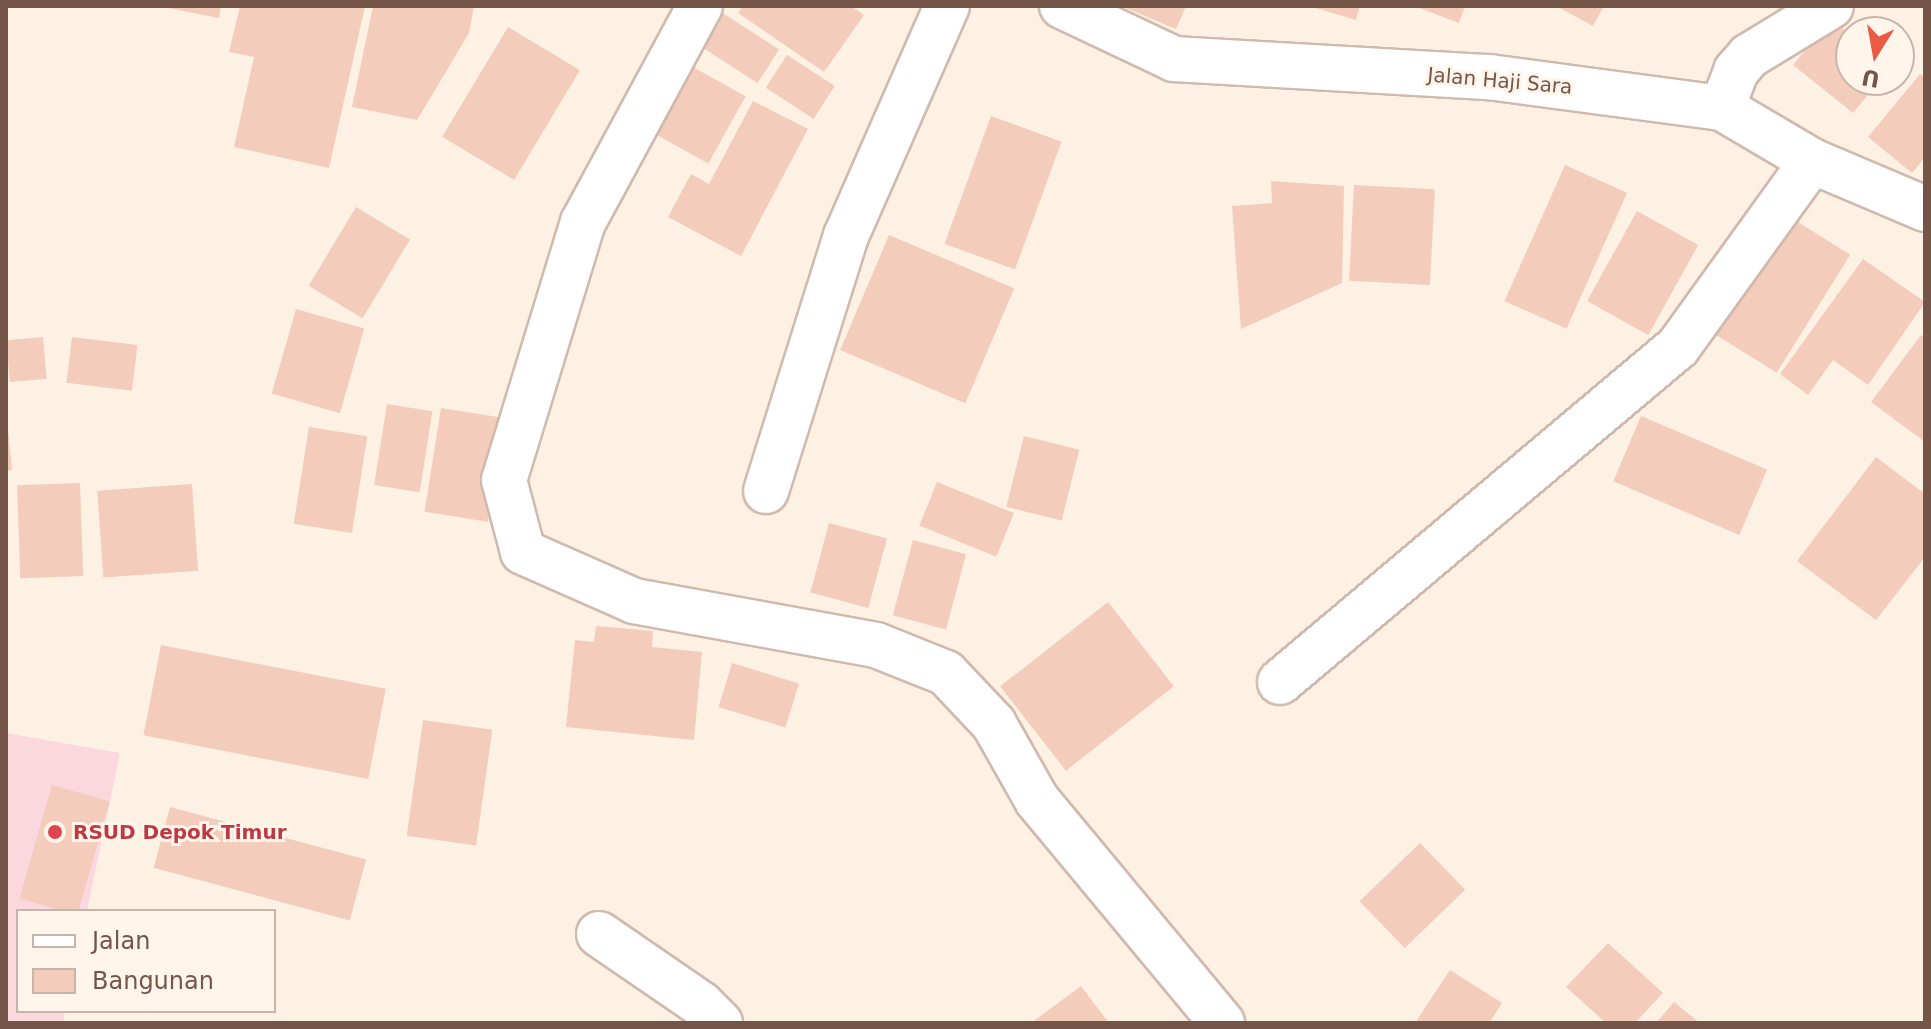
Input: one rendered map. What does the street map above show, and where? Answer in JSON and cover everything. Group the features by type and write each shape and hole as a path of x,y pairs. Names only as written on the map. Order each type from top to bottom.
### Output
{"street":[{"path":"700,6 583,222 504,480 523,552 634,601 876,645 946,673 994,724 1037,800 1222,1023"},
{"path":"766,491 846,236 947,6"},
{"name":"Jalan Haji Sara","path":"1062,6 1174,59 1489,77 1722,108 1812,161 1925,209"},
{"path":"1722,108 1736,71 1749,56 1831,6"},
{"path":"1280,682 1678,347 1812,161"},
{"path":"599,934 701,1004 720,1023"}],"shaded area":[{"name":"RSUD Depok Timur","path":"6,733 120,753 87,909 16,909 16,1013 65,1013 63,1023 6,1023"}],"building":[{"path":"158,6 221,6 219,18"},
{"path":"240,6 365,6 329,168 234,147 254,57 229,52"},
{"path":"373,6 474,6 469,33 417,120 352,107"},
{"path":"712,6 779,50 757,83 690,40"},
{"path":"743,6 851,6 864,15 824,72 738,13"},
{"path":"1121,6 1186,6 1176,29"},
{"path":"1309,6 1360,6 1356,20"},
{"path":"1414,6 1465,6 1459,23"},
{"path":"1556,6 1604,6 1593,26"},
{"path":"1831,19 1835,22 1835,96 1867,96 1853,113 1793,65"},
{"path":"508,27 580,70 514,180 442,137"},
{"path":"787,55 835,86 814,119 766,88"},
{"path":"673,56 746,96 708,164 636,123"},
{"path":"1920,74 1925,78 1925,157 1912,173 1868,137 1902,96 1915,96 1915,80"},
{"path":"753,101 808,129 741,256 668,217 691,174 709,184"},
{"path":"991,116 1061,142 1015,269 944,244"},
{"path":"1565,165 1627,193 1567,329 1504,301"},
{"path":"1271,181 1344,186 1342,283 1241,329 1232,206 1272,203"},
{"path":"1354,185 1435,189 1430,285 1349,281"},
{"path":"356,207 410,239 363,318 309,286"},
{"path":"1637,211 1698,245 1648,335 1587,301"},
{"path":"1785,214 1850,255 1777,373 1711,332"},
{"path":"889,235 1014,288 965,403 840,350"},
{"path":"1863,259 1925,302 1868,385 1833,360 1808,395 1780,374"},
{"path":"296,309 364,329 340,413 272,394"},
{"path":"1921,335 1925,338 1925,442 1871,402"},
{"path":"43,337 47,379 10,382 6,340"},
{"path":"72,337 138,345 132,391 66,383"},
{"path":"387,404 432,411 420,492 374,485"},
{"path":"441,408 504,418 488,522 425,512"},
{"path":"6,409 12,470 6,471"},
{"path":"1641,416 1767,470 1739,535 1613,481"},
{"path":"309,427 367,436 352,533 294,524"},
{"path":"1024,436 1079,450 1062,521 1006,507"},
{"path":"1876,457 1925,494 1925,557 1876,620 1797,561"},
{"path":"937,482 1014,513 996,557 919,526"},
{"path":"80,483 83,576 20,578 17,485"},
{"path":"192,484 198,571 103,577 97,491"},
{"path":"829,523 887,539 868,608 810,593"},
{"path":"913,540 966,554 946,630 893,615"},
{"path":"1108,602 1174,686 1066,771 1000,686"},
{"path":"596,626 653,631 652,647 702,652 694,740 566,727 575,640 594,642"},
{"path":"161,645 386,689 368,779 143,735"},
{"path":"732,663 799,683 785,727 719,707"},
{"path":"423,720 492,730 476,846 407,836"},
{"path":"52,785 110,802 79,909 56,909 19,898"},
{"path":"170,807 366,860 350,920 154,868"},
{"path":"1420,843 1465,890 1405,948 1360,901"},
{"path":"1608,943 1663,993 1635,1023 1606,1023 1566,987"},
{"path":"1450,970 1502,1003 1489,1023 1415,1023"},
{"path":"1081,986 1109,1023 1031,1023"},
{"path":"1674,1002 1700,1023 1656,1023"}],"place":[{"name":"RSUD Depok Timur","path":"55,832"}]}
